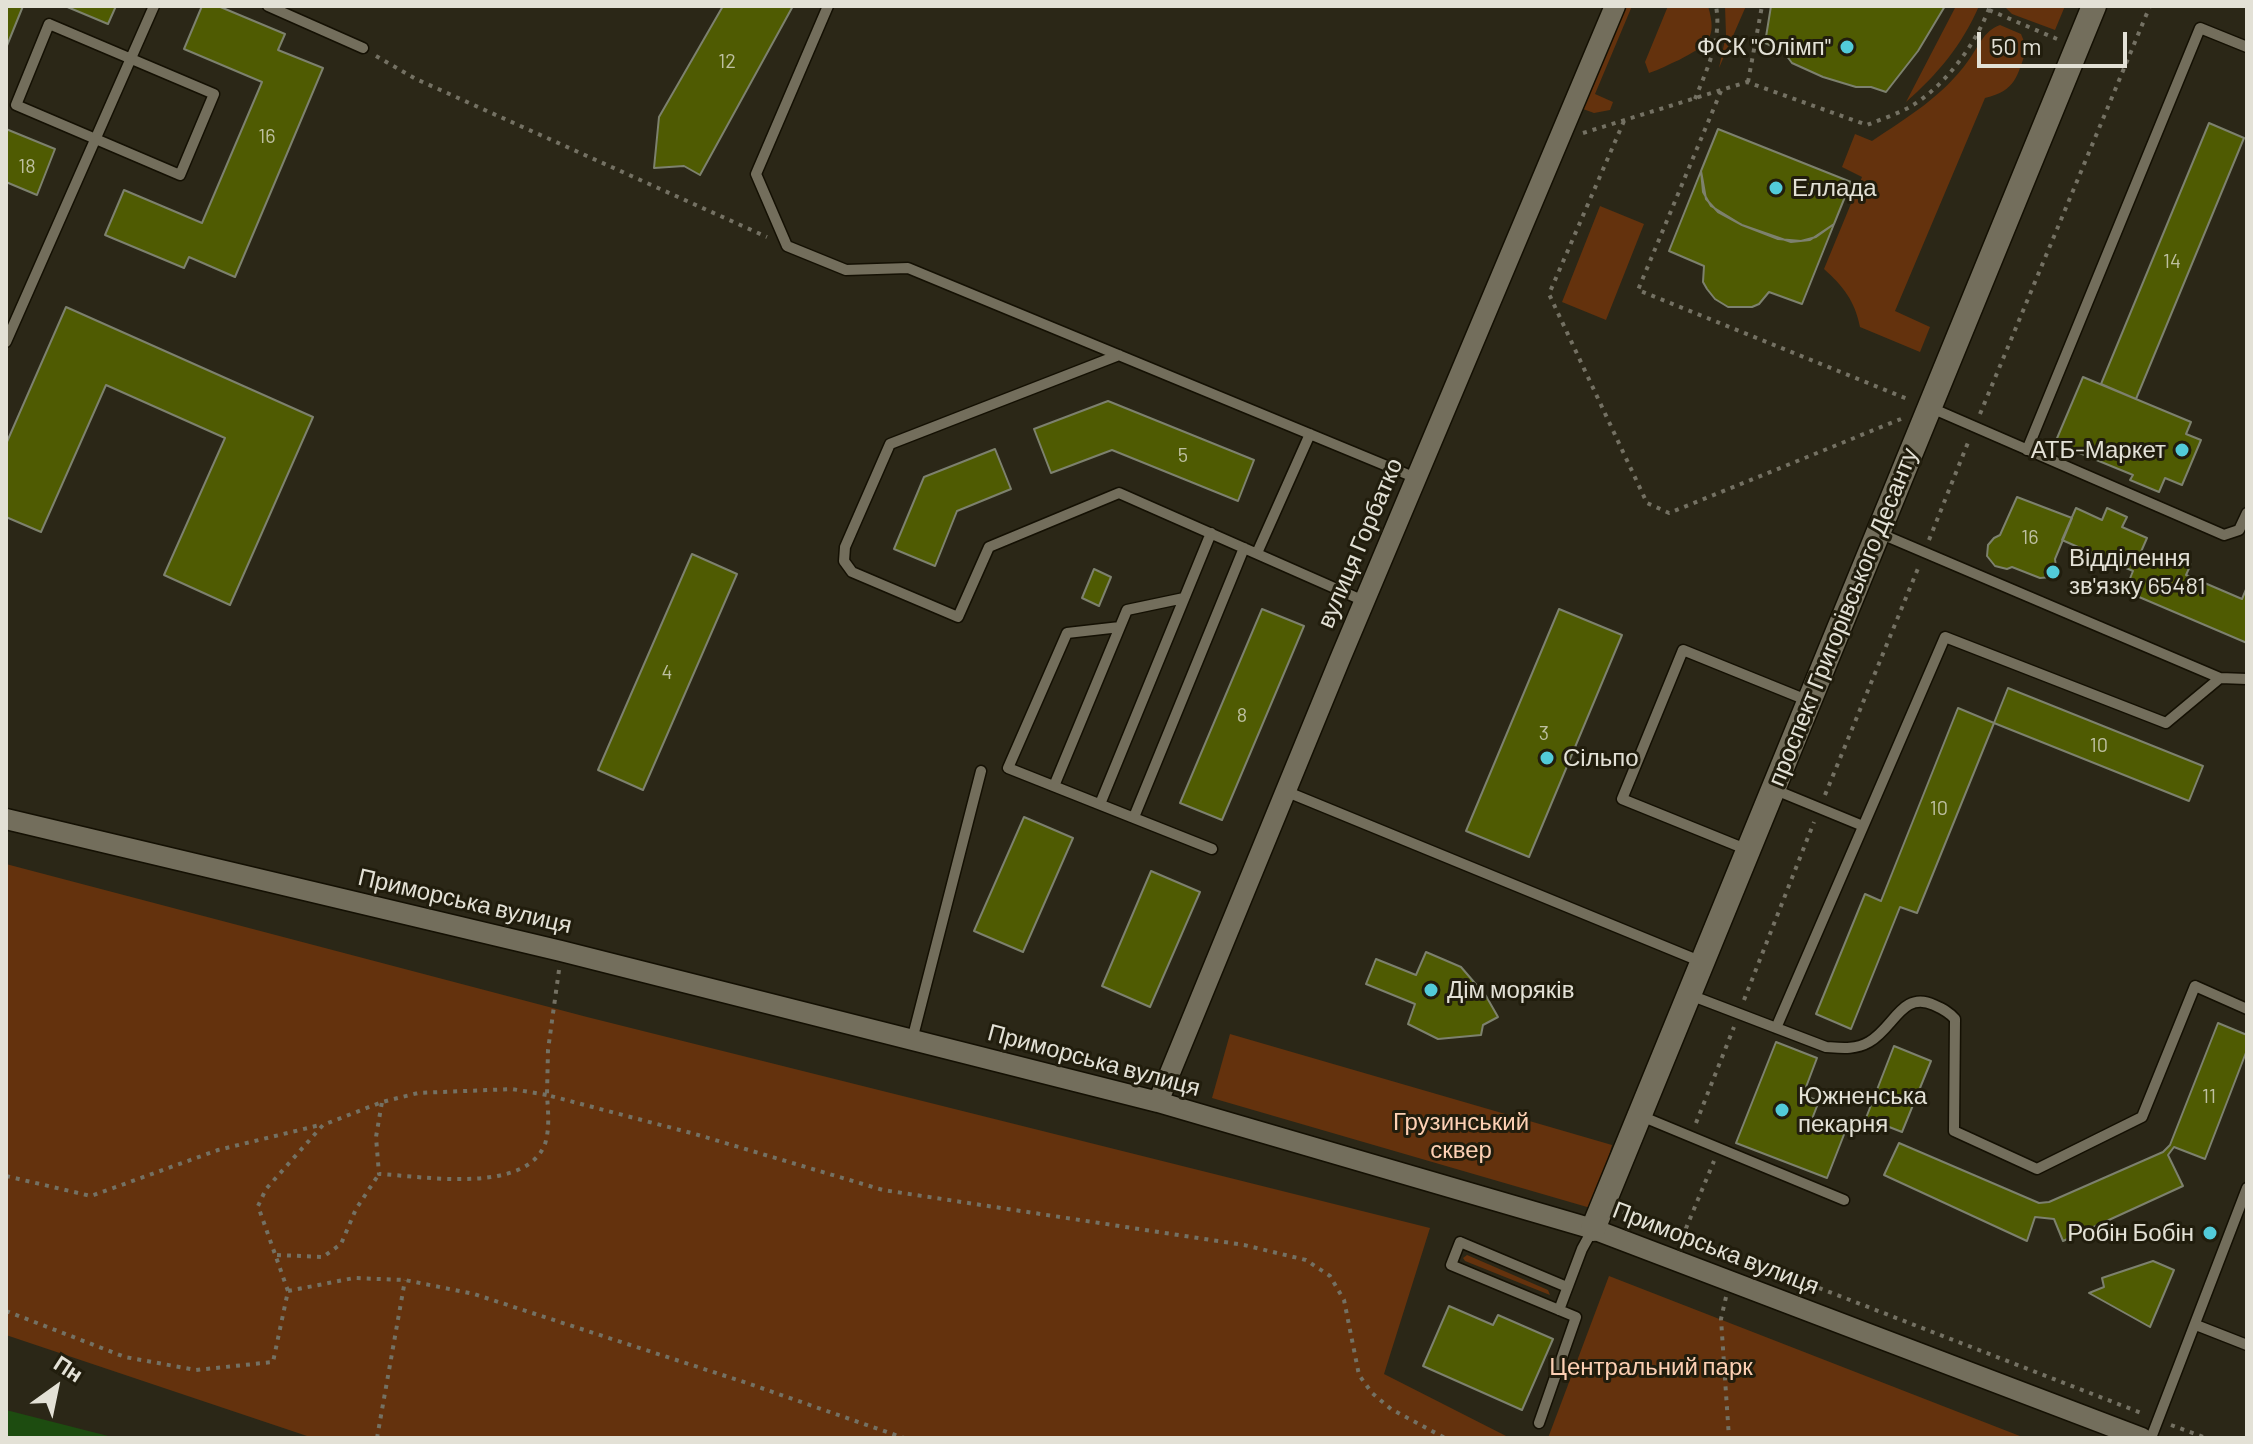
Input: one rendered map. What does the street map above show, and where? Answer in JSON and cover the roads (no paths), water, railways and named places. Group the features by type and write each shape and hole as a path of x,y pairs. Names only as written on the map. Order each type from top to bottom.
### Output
{"street":[{"name":"вулиця Горбатко","path":"1158,1102 1364,601 1615,6"},
{"name":"проспект Григорівського Десанту","path":"1593,1229 2094,6"},
{"name":"Приморська вулиця","path":"6,819 561,951 1158,1102 1593,1229 2142,1438"}],"lane":[{"path":"6,342 154,6"},
{"path":"268,6 363,48"},
{"path":"828,6 756,174 787,246 846,270 908,268 1416,478"},
{"path":"49,24 132,58 214,94 180,175 16,105 49,24"},
{"path":"2027,450 2200,28 2247,47"},
{"path":"1119,355 890,444 845,547 844,561 852,572 958,617 989,547 1119,493 1364,601"},
{"path":"1929,407 2224,535 2239,530 2247,513"},
{"path":"1257,553 1310,434"},
{"path":"1100,804 1211,533"},
{"path":"1879,533 2220,678 2247,679"},
{"path":"1134,817 1244,548"},
{"path":"1054,786 1127,610 1184,598"},
{"path":"1120,627 1067,633 1008,768 1212,849"},
{"path":"1776,1028 1945,637 2166,723 2220,678"},
{"path":"1748,850 1622,799 1683,650 1809,701"},
{"path":"912,1040 981,771"},
{"path":"1773,789 1863,826"},
{"path":"1285,791 1702,962"},
{"path":"1688,995 1826,1047 1849,1049 1870,1041 1912,1001 1922,999 1948,1011 1955,1019 1954,1131 2037,1169 2142,1117 2195,986 2247,1009"},
{"path":"1639,1115 1844,1200"},
{"path":"2151,1438 2247,1188"},
{"path":"1559,1310 1593,1229"},
{"path":"1539,1423 1576,1317 1451,1265 1460,1242 1567,1287"},
{"path":"2196,1325 2247,1345"}],"place":[{"name":"ФСК \"Олімп\"","path":"1847,47"},
{"name":"Еллада","path":"1776,188"},
{"name":"АТБ-Маркет","path":"2182,450"},
{"name":"Відділення зв'язку 65481","path":"2053,572"},
{"name":"Сільпо","path":"1547,758"},
{"name":"Дім моряків","path":"1431,990"},
{"name":"Южненська пекарня","path":"1782,1110"},
{"name":"Робін Бобін","path":"2210,1233"}],"park label":[{"name":"Грузинський сквер","path":"1461,1136"},
{"name":"Центральний парк","path":"1651,1367"}]}
